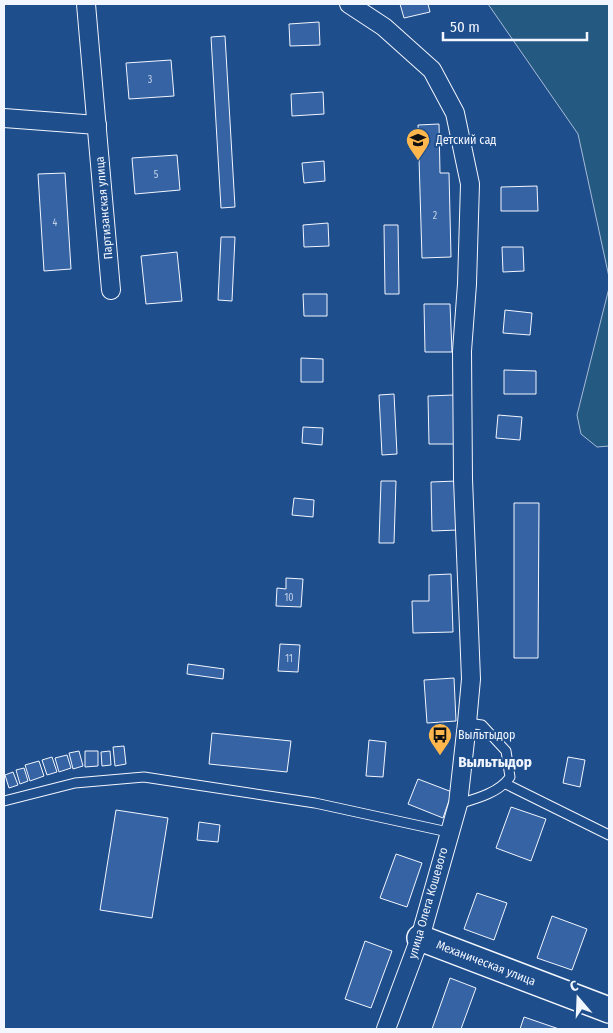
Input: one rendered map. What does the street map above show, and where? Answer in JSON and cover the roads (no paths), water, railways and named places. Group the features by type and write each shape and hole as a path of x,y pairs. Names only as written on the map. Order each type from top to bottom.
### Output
{"street":[{"name":"Партизанская улица","path":"86,4 111,290"},
{"name":"улица Олега Кошевого","path":"349,4 384,26 432,70 455,114 470,184 467,284 462,351 463,479 471,678 467,723 458,804 448,832 420,938 386,1029"},
{"path":"4,118 97,125"},
{"name":"Механическая улица","path":"420,938 609,1010"}],"lane":[{"path":"458,804 495,791 506,784 510,777 506,751 482,725 467,723"},
{"path":"4,801 75,783 144,777 315,803 448,832"},
{"path":"506,784 609,835"}],"place":[{"name":"Детский сад","path":"418,161"},
{"name":"Выльтыдор","path":"440,756"}],"district":[{"name":"Выльтыдор","path":"495,762"}]}
